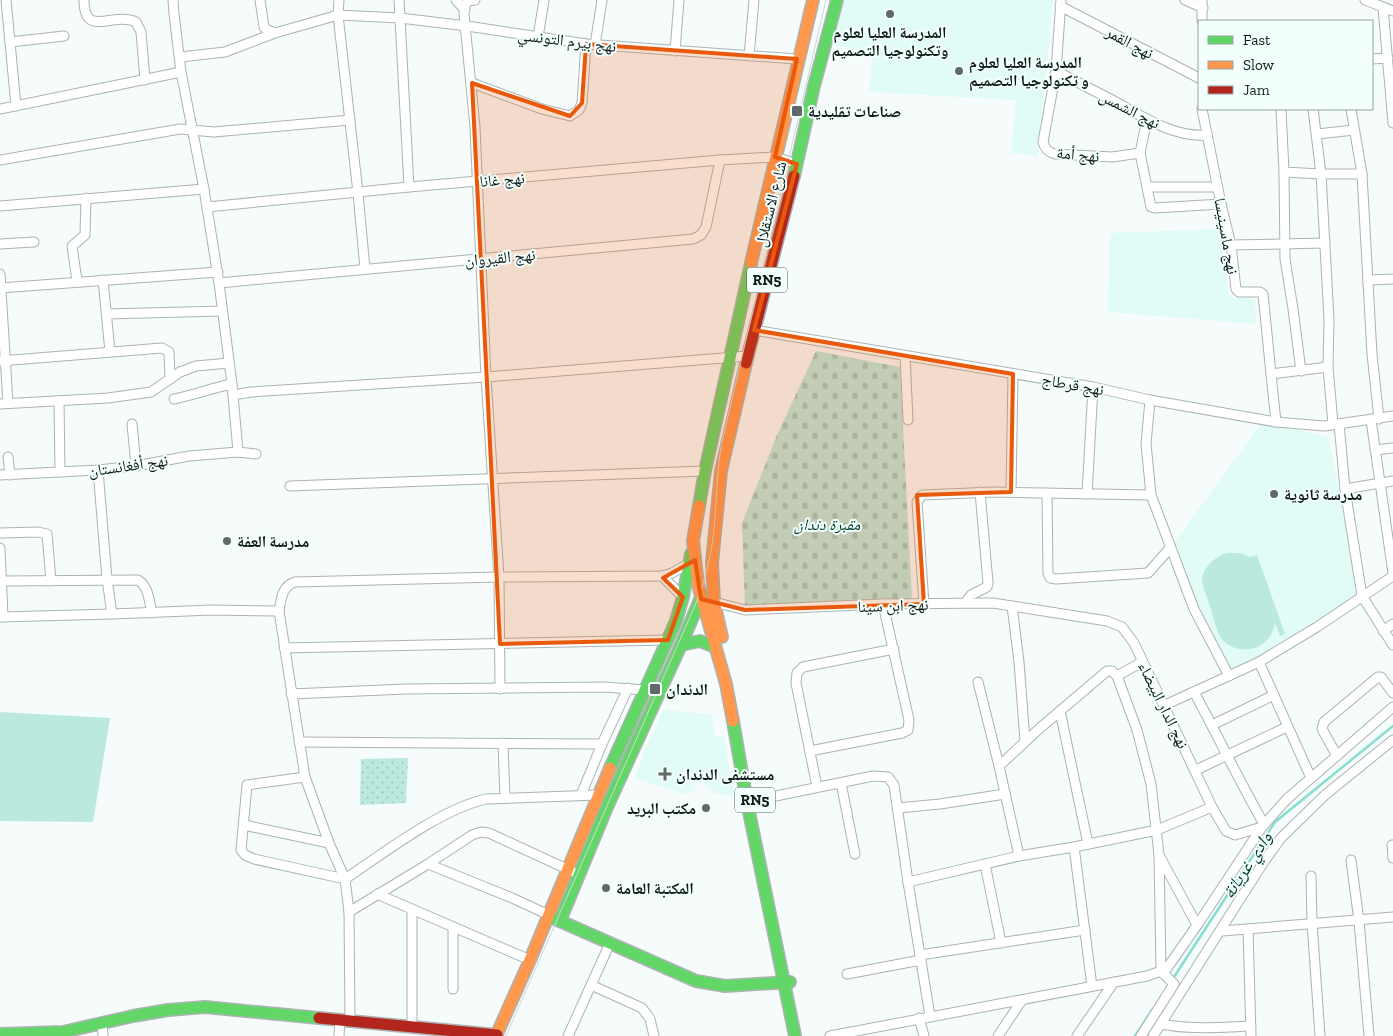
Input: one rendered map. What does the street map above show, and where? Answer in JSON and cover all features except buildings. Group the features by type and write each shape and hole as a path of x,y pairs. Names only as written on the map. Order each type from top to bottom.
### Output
{"main road":[{"name":"شارع الاستقلال","path":"693,541 705,471 730,356 812,0"},
{"name":"شارع الاستقلال","path":"712,563 721,471 836,0"},
{"path":"554,918 568,870 598,795 668,640 683,597 693,541"},
{"name":"RN5","path":"693,541 701,599 726,684 751,801"},
{"path":"0,1034 58,1032 159,1012 205,1007 412,1026 446,1033 496,1035 530,960 580,875 607,807 701,599 712,563"},
{"name":"RN5","path":"712,563 714,602 787,982 795,1036"},
{"path":"681,645 700,641 715,647"},
{"path":"554,918 676,973 709,984 739,986 787,982"},
{"name":"RN5","path":"787,982 802,1036"}],"street":[{"path":"6,0 4,20 10,42 16,106"},
{"path":"84,0 85,14 91,21 99,22 124,18 136,22 141,32 146,80"},
{"path":"173,0 181,72 218,272 232,384 238,452"},
{"path":"260,0 264,27 275,34"},
{"path":"339,0 338,15 365,269"},
{"path":"399,0 409,187"},
{"path":"456,0 465,10"},
{"path":"475,0 468,2 465,10 472,83 486,377 499,577 500,689"},
{"path":"538,37 544,0"},
{"path":"472,83 570,116 579,110 582,103 591,44 602,0"},
{"path":"675,50 679,0"},
{"path":"750,56 754,0"},
{"path":"1185,0 1202,4 1202,20"},
{"path":"1365,0 1393,11"},
{"name":"نهج أمة","path":"1060,3 1056,71 1043,142 1045,148 1055,154 1112,157 1140,153"},
{"name":"نهج القمر","path":"1060,3 1198,77"},
{"path":"1383,7 1390,41 1388,58 1393,123"},
{"name":"نهج بيرم التونسي","path":"180,57 225,52 275,34 338,15 400,18 591,44 797,59"},
{"path":"10,42 64,36"},
{"path":"1373,59 1388,58"},
{"name":"نهج الشمس","path":"1056,71 1147,119 1187,135 1207,135"},
{"path":"0,109 181,72"},
{"name":"نهج ماسينيسا","path":"1202,110 1231,245 1236,289 1239,292 1260,292 1263,294 1272,374"},
{"path":"1281,110 1284,172 1284,245 1300,371"},
{"path":"1314,110 1322,174 1326,243 1329,319 1328,368 1345,489 1362,596 1393,646"},
{"path":"1164,705 1259,662 1317,627 1393,575 1375,450 1372,354 1362,174 1351,110"},
{"path":"1147,119 1140,153 1150,204 1155,208 1221,204"},
{"path":"0,160 168,130 192,129 214,132 350,120"},
{"path":"1317,134 1354,130"},
{"name":"نهج غانا","path":"207,207 720,160 775,156 797,164"},
{"name":"نهج القيروان","path":"219,283 481,260 684,240 698,237 706,227 720,160"},
{"path":"1284,172 1362,174"},
{"path":"1147,187 1218,187"},
{"path":"0,206 204,189"},
{"path":"77,282 72,246 85,235 86,198"},
{"path":"0,244 34,242"},
{"path":"1231,245 1326,243"},
{"path":"0,288 218,272"},
{"path":"0,274 4,403 108,398 151,392 170,379 196,366 229,363"},
{"path":"1368,280 1393,278"},
{"path":"104,280 110,352"},
{"path":"108,314 222,311"},
{"name":"نهج قرطاج","path":"754,330 1093,387 1150,400 1276,422 1324,426 1393,416"},
{"path":"2,361 162,348 169,352 170,379"},
{"path":"233,395 251,392 486,377 748,356"},
{"path":"905,356 908,420"},
{"path":"1276,422 1272,374 1328,368"},
{"path":"1011,492 1014,374"},
{"path":"174,399 232,384"},
{"path":"1087,494 1093,387"},
{"path":"1150,400 1146,444 1151,495 1194,609 1228,676"},
{"path":"59,401 60,472"},
{"path":"132,424 136,466"},
{"path":"1375,450 1393,448"},
{"name":"نهج أفغانستان","path":"0,475 10,476 98,470 136,466 163,460 238,452 256,454"},
{"path":"8,457 10,476"},
{"path":"98,470 107,579 112,614"},
{"path":"290,486 705,471"},
{"path":"1345,489 1393,481"},
{"path":"966,602 971,595 988,584 980,492"},
{"path":"924,604 917,502 922,495 1011,492 1151,495"},
{"path":"1047,493 1048,573 1050,578 1148,573 1170,548"},
{"path":"0,533 44,532 47,534 51,581"},
{"path":"0,548 2,617 212,610 279,611"},
{"path":"339,1036 345,1021 349,912 345,879 329,843 305,777 279,611 285,588 295,582 499,577 662,576 690,563"},
{"path":"662,576 683,597"},
{"path":"2,581 138,580 144,584 152,613"},
{"name":"نهج ابن سينا","path":"714,602 745,610 988,602 1072,615"},
{"path":"810,751 902,734 908,730 909,720 883,604"},
{"path":"1012,606 1019,662 1025,741"},
{"name":"نهج الدار البيضاء","path":"1072,615 1107,621 1122,627 1134,643 1212,807 1226,832 1235,836 1263,825"},
{"path":"1383,630 1393,624"},
{"path":"284,648 668,640"},
{"path":"817,788 796,683 799,670 808,666 894,649"},
{"path":"1117,676 1142,662"},
{"path":"1259,662 1311,778"},
{"path":"999,766 1025,741 1107,671 1112,671 1117,676 1139,739 1151,784 1159,855 1162,972 1183,991"},
{"path":"1338,756 1322,728 1324,722 1378,676 1393,693"},
{"path":"978,682 999,766 1018,856"},
{"path":"291,694 406,689 604,687 645,690"},
{"path":"581,795 628,688"},
{"path":"1194,692 1263,825"},
{"path":"1212,725 1274,695"},
{"path":"830,1036 1162,972 1198,925 1263,825 1287,799 1393,707"},
{"path":"1060,711 1088,844"},
{"path":"1196,770 1287,727"},
{"path":"1153,1036 1281,838 1325,795 1393,740"},
{"path":"299,742 602,744"},
{"path":"503,743 505,798"},
{"path":"751,801 873,776 884,775 888,777 894,785 930,1016"},
{"path":"305,777 247,785 241,850 245,856 325,876 345,879 403,840 464,806 486,799 598,795"},
{"path":"841,783 855,854"},
{"path":"898,808 940,804 1004,794"},
{"path":"908,882 1018,856 1157,830 1212,807"},
{"path":"244,825 329,843"},
{"path":"349,912 472,835 481,832 489,833 580,875"},
{"path":"1392,845 1393,858"},
{"path":"1074,847 1092,986"},
{"path":"1159,855 1198,925"},
{"path":"1351,860 1359,921 1369,1036"},
{"path":"428,864 512,898 554,918"},
{"path":"985,864 1001,943"},
{"path":"1310,876 1320,1036"},
{"path":"377,894 530,960"},
{"path":"412,910 412,1026"},
{"path":"1222,931 1393,917"},
{"path":"454,928 454,989"},
{"path":"1248,929 1251,1036"},
{"path":"847,974 1001,943 1085,930"},
{"path":"568,1036 610,943"},
{"path":"1077,1036 1114,982"},
{"path":"1141,1036 1174,984"},
{"path":"591,985 642,1008 650,1019 654,1036"},
{"path":"998,1036 1022,1000"},
{"path":"918,1018 924,1036"},
{"path":"102,1023 104,1036"},
{"path":"1162,1024 1174,1027 1205,1028 1251,1026"}],"highlighted area":[{"path":"586,44 797,59 775,157 797,164 754,330 1013,374 1011,492 917,495 924,604 745,610 701,599 695,560 663,578 683,597 668,640 500,644 472,83 570,116 582,103"}],"shaded area":[{"name":"المدرسة العليا لعلوم و تكنولوجيا التصميم","path":"840,0 1053,0 1038,156 1011,153 1016,100 869,92 873,50 829,45"},
{"path":"1219,229 1229,297 1255,299 1256,324 1108,312 1110,233"},
{"name":"مدرسة ثانوية","path":"1263,421 1329,437 1359,600 1229,672 1168,551"},
{"path":"663,710 711,714 715,737 724,736 734,795 714,793 709,787 695,779 696,790 683,794 635,778"}],"green space":[{"name":"مقبرة دندان","path":"816,351 900,367 912,600 745,609 742,523 777,435"},
{"path":"1227,553 1240,553 1250,557 1257,555 1285,634 1280,636 1275,623 1271,636 1264,643 1251,649 1239,649 1223,641 1202,580 1205,571 1211,563"},
{"path":"0,712 110,718 93,822 0,821"},
{"path":"408,758 406,803 360,805 361,759"}],"waterway":[{"name":"وادي غريانة","path":"1172,980 1275,822 1393,726"},
{"name":"وادي غريانة","path":"1135,1036 1152,1010"}],"tram line":[{"path":"506,1036 700,594 712,545 722,442 826,0"}],"traffic: fast":[{"path":"794,176 814,86 837,0"},
{"path":"699,506 751,263"},
{"path":"610,768 676,621 683,597 691,554"},
{"path":"560,921 607,807 702,595"},
{"path":"681,645 700,641 715,647"},
{"path":"733,721 747,802 795,1036"},
{"path":"553,918 696,981 725,986 790,982"},
{"path":"0,1034 63,1032 133,1016 168,1010 205,1007 319,1018"}],"traffic: slow":[{"path":"751,263 813,0"},
{"path":"722,637 714,602 712,563 721,471 746,363"},
{"path":"699,506 693,541 698,585 726,684 733,721"},
{"path":"496,1036 530,960 610,768"}],"traffic: jam":[{"path":"746,363 794,176"},
{"path":"319,1018 497,1035"}],"place":[{"name":"المدرسة العليا لعلوم وتكنولوجيا التصميم","path":"890,14"},
{"name":"المدرسة العليا لعلوم و تكنولوجيا التصميم","path":"959,71"},
{"name":"صناعات تقليدية","path":"797,111"},
{"name":"مدرسة ثانوية","path":"1274,494"},
{"name":"مدرسة العفة","path":"227,541"},
{"name":"الدندان","path":"655,689"},
{"name":"مستشفى الدندان","path":"665,774"},
{"name":"مكتب البريد","path":"706,808"},
{"name":"المكتبة العامة","path":"606,888"}]}
